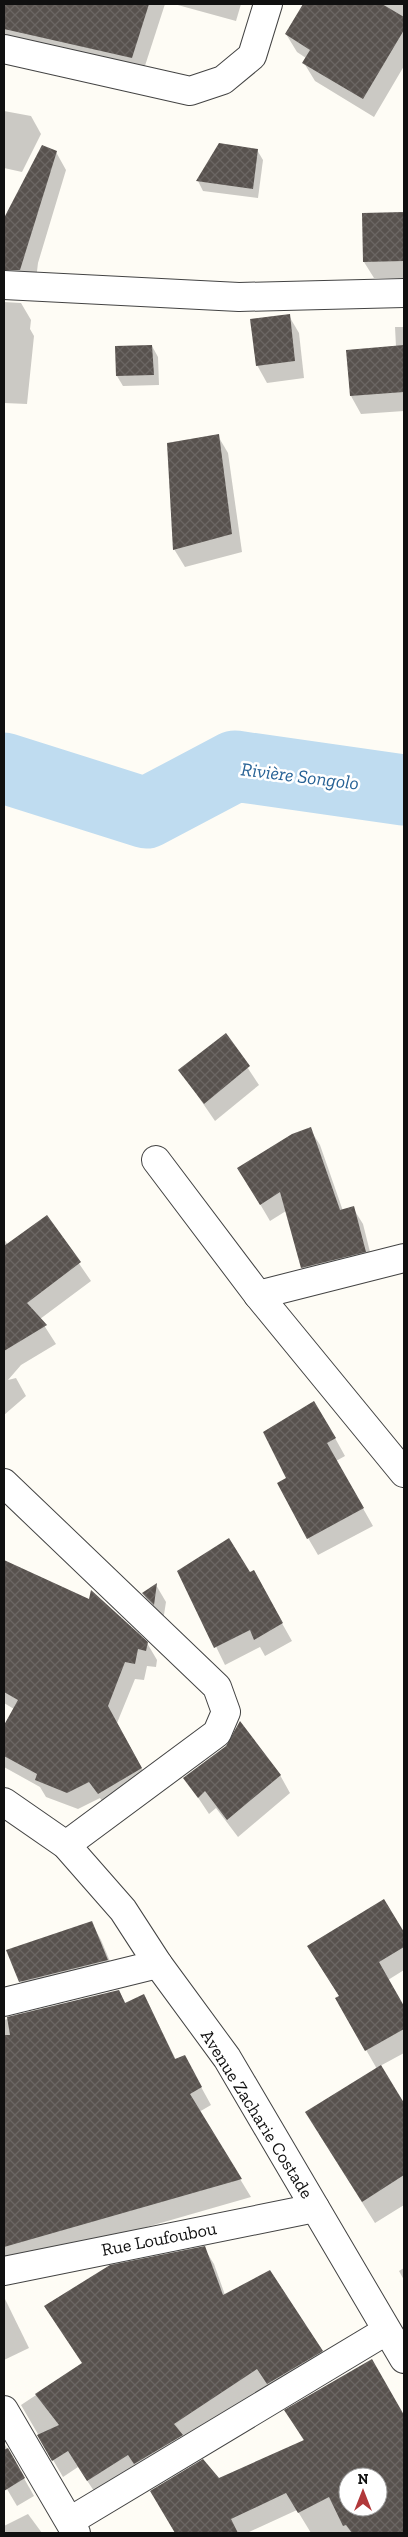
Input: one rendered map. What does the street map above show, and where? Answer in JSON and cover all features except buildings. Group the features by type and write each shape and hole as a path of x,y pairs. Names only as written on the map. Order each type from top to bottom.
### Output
{"street":[{"path":"4,49 190,91 223,80 252,56 268,4"},
{"path":"4,285 238,297 404,293"},
{"path":"156,1160 258,1295 404,1473"},
{"path":"258,1295 404,1258"},
{"path":"4,1483 217,1687 226,1712 218,1733 66,1845"},
{"name":"Avenue Zacharie Costade","path":"5,1804 66,1845 123,1910 158,1964 227,2058 404,2359"},
{"path":"4,2002 158,1964"},
{"name":"Rue Loufoubou","path":"4,2271 315,2208"},
{"path":"4,2410 73,2527 386,2331"}],"waterway":[{"name":"Rivière Songolo","path":"4,768 146,813 235,766 404,790"}]}
